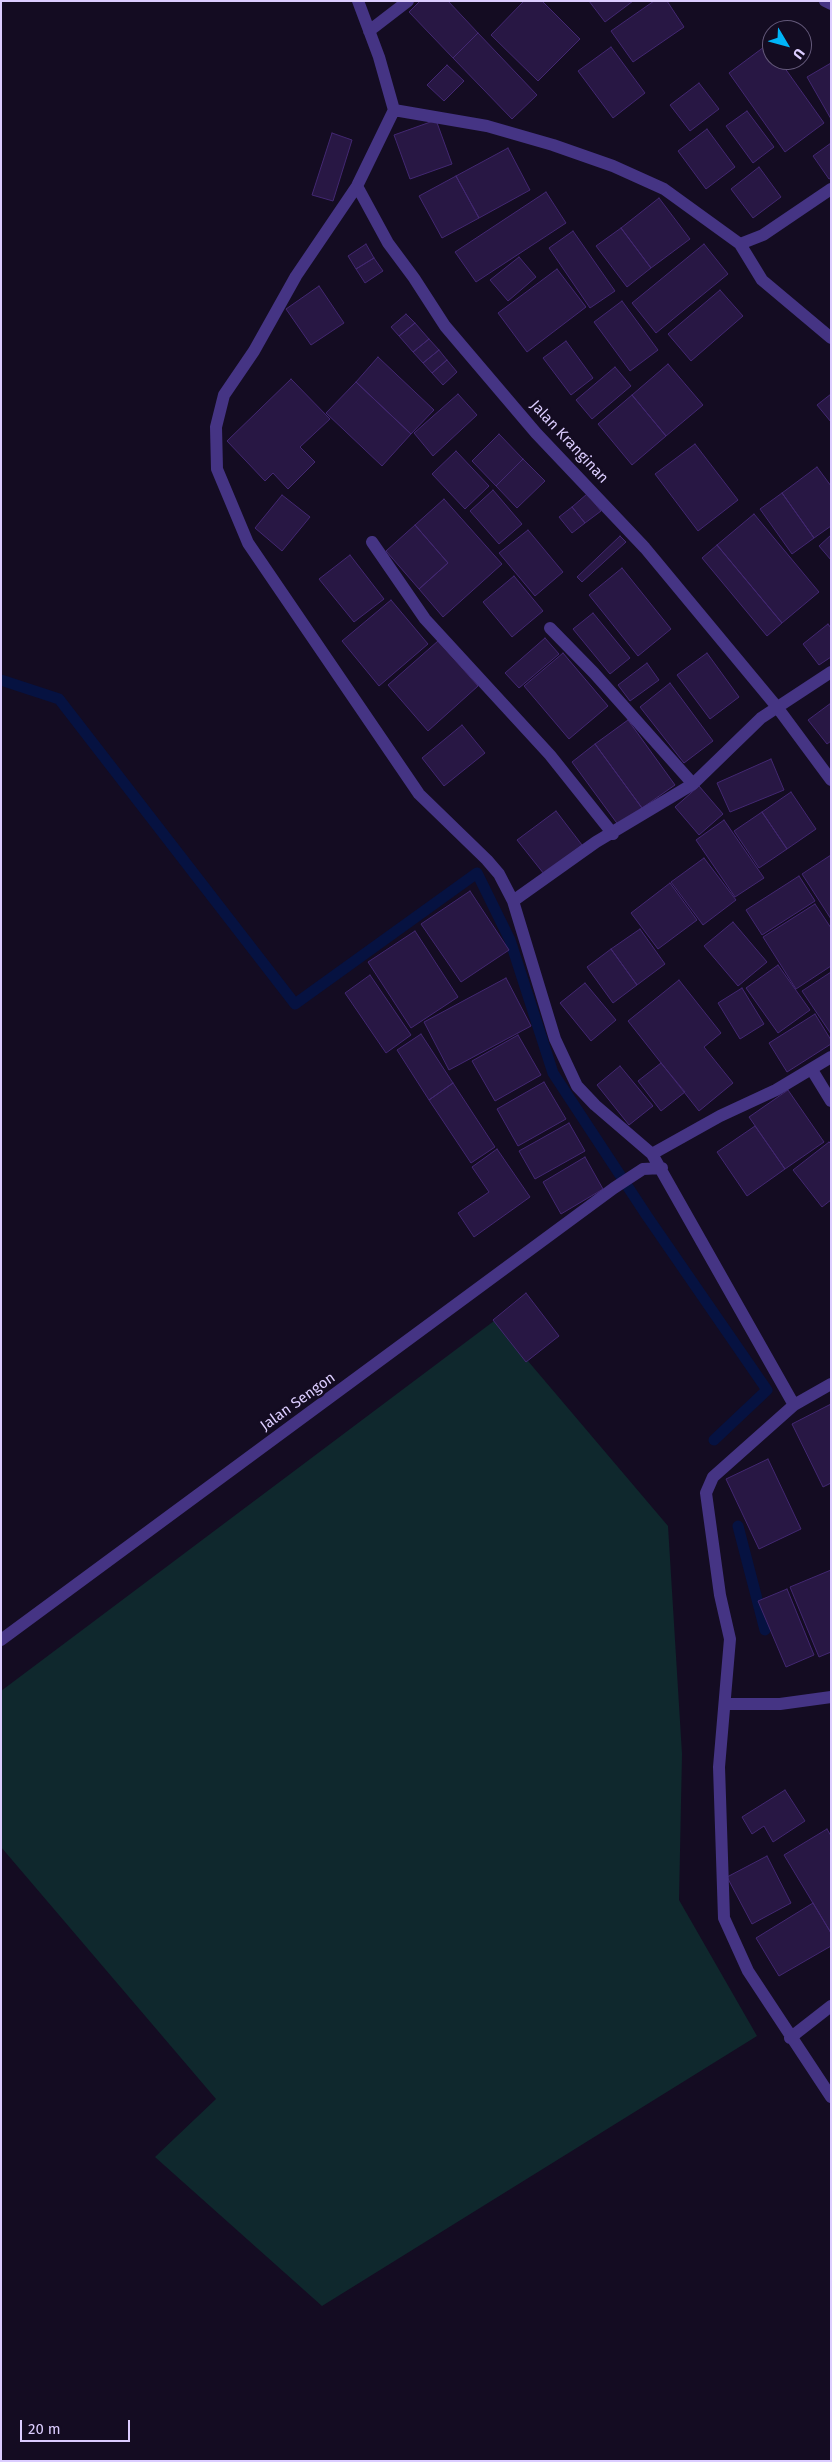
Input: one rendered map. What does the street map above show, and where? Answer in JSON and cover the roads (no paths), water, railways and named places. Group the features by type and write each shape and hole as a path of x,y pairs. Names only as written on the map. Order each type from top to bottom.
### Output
{"street":[{"path":"358,1 394,110 357,186 296,276 254,351 224,395 216,427 217,469 248,543 419,794 487,860 498,874 513,901 555,1040 577,1086 595,1105 652,1154 662,1168 794,1405"},
{"path":"369,31 408,1"},
{"path":"825,1 831,4"},
{"path":"394,110 487,126 553,145 613,166 664,189 740,244 762,280 831,338"},
{"name":"Jalan Kranginan","path":"357,186 388,243 414,278 445,326 536,433 645,548 777,707 831,780"},
{"path":"740,244 763,235 831,188"},
{"path":"372,542 425,619 550,755 612,834"},
{"path":"550,628 594,673 694,784"},
{"path":"513,901 596,842 694,784 761,718 831,672"},
{"path":"652,1154 720,1116 776,1090 831,1057"},
{"path":"812,1070 831,1101"},
{"name":"Jalan Sengon","path":"1,1640 614,1188 643,1169 662,1168"},
{"path":"831,1384 794,1405 714,1477 706,1493 720,1595 730,1639 719,1767 724,1918 748,1971 790,2038 831,2097"},
{"path":"725,1704 780,1704 831,1697"},
{"path":"790,2038 831,2006"}],"waterway":[{"path":"1,680 59,699 295,1004 477,873 510,940 553,1073 647,1216 767,1390 714,1440"},
{"path":"738,1526 765,1630"}]}
